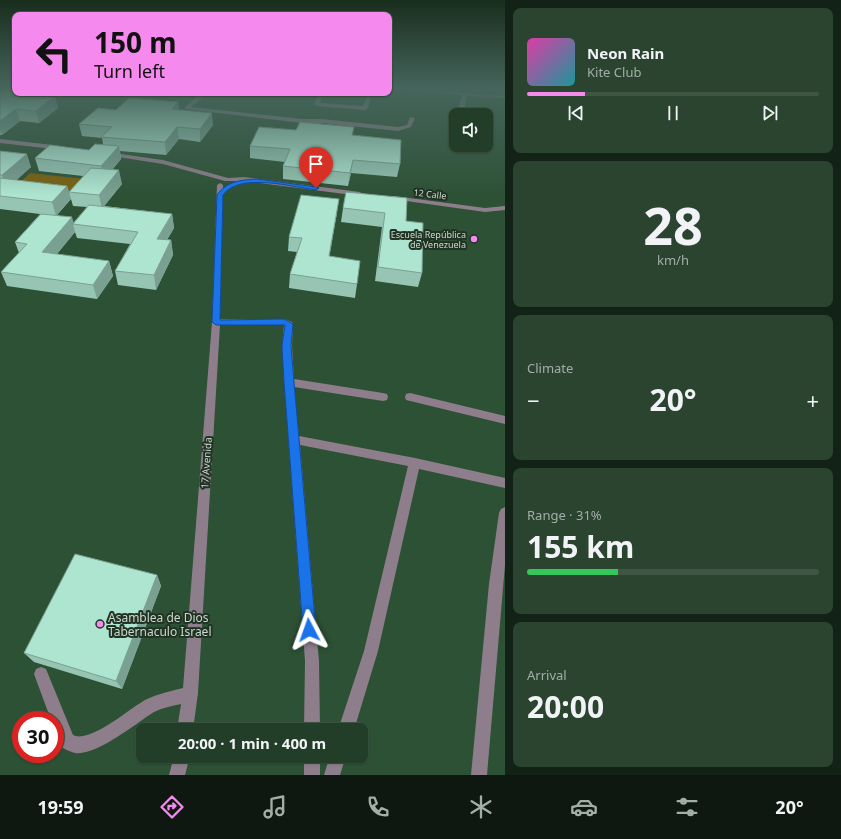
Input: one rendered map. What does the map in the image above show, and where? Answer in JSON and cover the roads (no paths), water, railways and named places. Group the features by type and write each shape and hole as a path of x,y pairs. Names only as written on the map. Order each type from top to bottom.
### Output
{"street":[{"path":"376,124 398,129 410,126 410,124"},
{"path":"0,141 70,149"},
{"path":"102,153 163,162 195,170 225,184 257,180 370,195"},
{"name":"17 Avenida","path":"186,723 190,693 225,184"},
{"name":"12 Calle","path":"386,197 485,210 505,208"},
{"path":"216,322 284,322 289,324 287,346 289,382 295,440 312,661 312,723"},
{"path":"289,382 382,398"},
{"path":"410,397 505,420"},
{"path":"295,440 415,463 505,483"},
{"path":"348,723 371,651 415,463"},
{"path":"479,775 496,584 505,513"},
{"path":"40,674 67,741 75,745 87,744 112,731 152,705 190,693"},
{"path":"177,775 180,763"},
{"path":"312,763 312,775"},
{"path":"332,775 336,763"}],"place":[{"name":"Escuela República de Venezuela","path":"474,239"},
{"name":"Asamblea de Dios Tabernaculo Israel","path":"100,624"}]}
